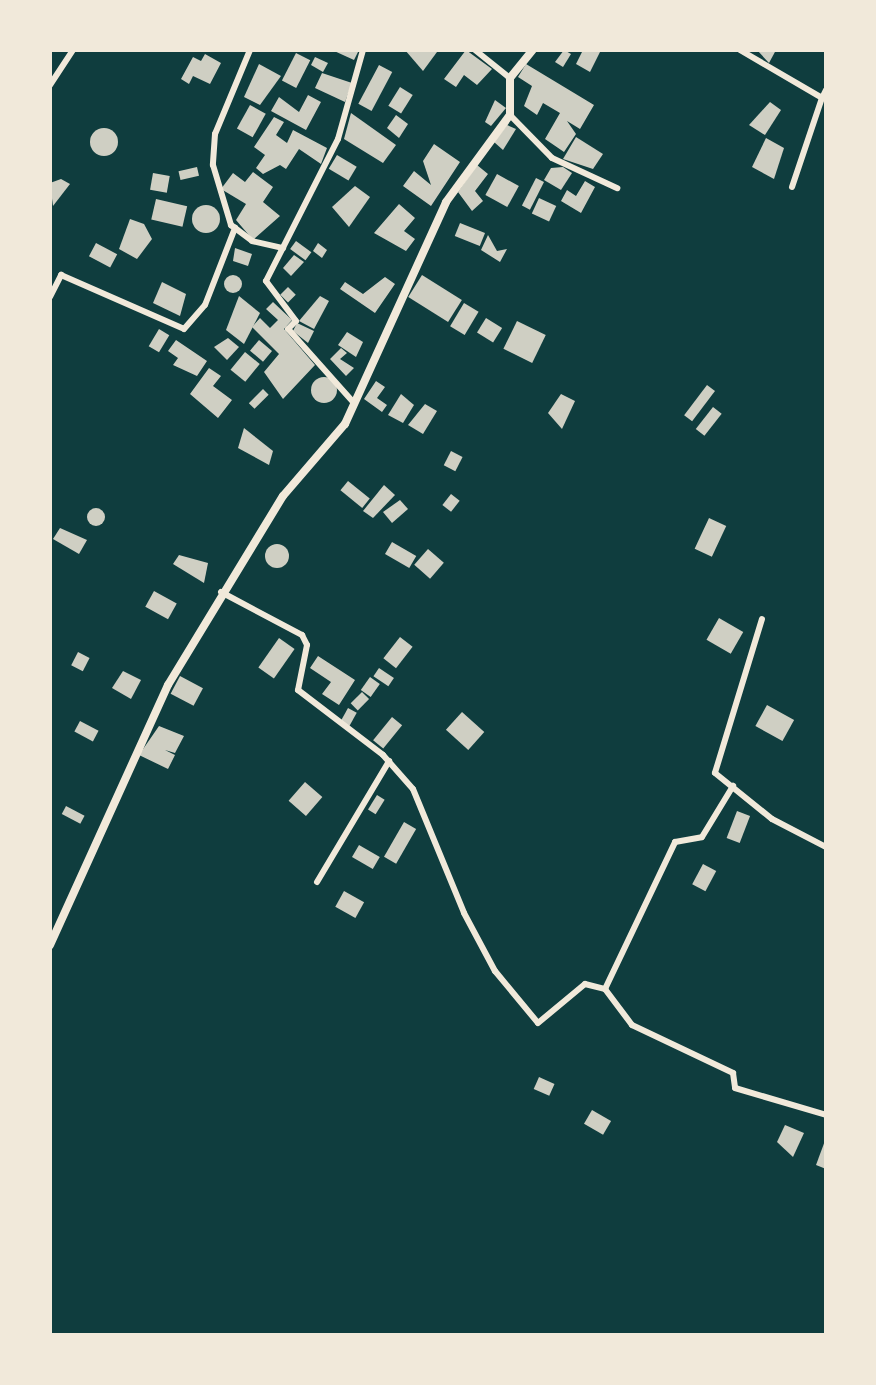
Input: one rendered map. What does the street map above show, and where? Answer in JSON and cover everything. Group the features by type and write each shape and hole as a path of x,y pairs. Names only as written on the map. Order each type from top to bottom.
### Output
{"street":[{"path":"50,85 73,50"},
{"path":"250,50 215,134 219,193 235,228 283,248"},
{"path":"354,403 288,329 296,321 266,281 338,139 363,50"},
{"path":"475,50 510,78"},
{"path":"50,945 168,685 220,592 283,496 328,451 354,403 446,202 510,115 510,78 533,50"},
{"path":"740,50 822,98"},
{"path":"792,187 826,90"},
{"path":"510,115 552,158 617,188"},
{"path":"50,297 61,275 184,329 205,305 235,228"},
{"path":"220,592 302,635 307,645 298,690 389,761 413,789 464,913 519,1004 538,1023 585,984 605,989 632,1025 733,1073 735,1088 826,1115"},
{"path":"762,619 719,745 715,773 772,819 826,847"},
{"path":"317,882 389,761"},
{"path":"605,989 675,842 702,837 733,786"}],"building":[{"path":"332,50 359,50 354,60"},
{"path":"405,50 434,50 437,52 423,71"},
{"path":"466,50 492,69 477,85 464,75 456,87 444,79"},
{"path":"564,50 571,54 563,67 555,62"},
{"path":"583,50 601,50 590,72 576,64"},
{"path":"757,50 776,50 769,63"},
{"path":"296,53 310,60 296,88 282,81"},
{"path":"205,54 221,63 210,84 193,76 189,84 181,79 193,57 201,61"},
{"path":"315,57 328,63 323,72 311,65"},
{"path":"259,64 281,76 260,105 244,97"},
{"path":"526,64 594,105 580,129 567,121 576,134 564,152 545,139 560,113 543,103 537,115 524,106 532,86 518,77"},
{"path":"379,65 392,72 372,111 358,104"},
{"path":"322,73 352,83 345,102 315,88"},
{"path":"400,87 413,95 401,114 388,106"},
{"path":"308,95 321,102 306,130 271,111 279,97 299,112"},
{"path":"495,100 506,108 491,126 485,122"},
{"path":"770,102 781,110 765,135 749,125"},
{"path":"250,105 266,114 253,137 237,129"},
{"path":"351,113 396,145 383,163 344,139"},
{"path":"396,115 408,124 399,138 387,128"},
{"path":"274,117 284,122 276,135 287,143 293,130 327,148 321,164 299,149 286,169 280,165 263,174 256,168 265,155 254,147"},
{"path":"507,125 516,129 503,150 494,142"},
{"path":"104,128 114,132 118,142 114,152 104,156 94,152 90,142 94,132"},
{"path":"576,137 603,154 593,169 563,159"},
{"path":"766,138 784,148 774,179 752,167"},
{"path":"434,144 460,162 431,206 403,186 414,171 431,185 423,161"},
{"path":"337,155 357,167 348,181 329,169"},
{"path":"477,165 488,174 475,191 483,201 472,211 458,192"},
{"path":"197,167 199,176 181,180 178,171"},
{"path":"563,167 572,173 561,190 544,180 551,168"},
{"path":"253,172 273,187 263,202 280,216 253,240 236,220 246,204 221,189 233,173 245,182"},
{"path":"153,173 170,176 167,193 150,190"},
{"path":"497,174 519,186 507,207 485,195"},
{"path":"536,178 544,182 530,210 522,206"},
{"path":"61,179 70,184 53,206 50,183"},
{"path":"585,181 595,187 581,213 561,201 567,190 576,196"},
{"path":"355,186 370,197 349,227 332,207"},
{"path":"539,198 556,206 549,221 532,213"},
{"path":"156,199 187,206 182,227 151,219"},
{"path":"399,204 415,218 404,231 415,239 406,251 374,233"},
{"path":"206,205 216,209 220,219 216,229 206,233 196,229 192,219 196,209"},
{"path":"130,219 144,224 152,239 137,259 119,249"},
{"path":"460,223 485,233 480,246 455,236"},
{"path":"488,235 497,251 507,249 500,262 481,250"},
{"path":"296,241 311,252 305,260 290,249"},
{"path":"96,243 117,254 110,268 89,256"},
{"path":"318,243 327,250 322,258 313,251"},
{"path":"235,248 252,254 248,266 233,261"},
{"path":"294,255 304,262 291,276 283,268"},
{"path":"233,275 242,284 233,293 224,284"},
{"path":"422,275 462,300 448,322 408,297"},
{"path":"385,277 395,284 375,313 340,289 345,282 363,294"},
{"path":"162,282 186,294 180,316 153,303"},
{"path":"288,287 296,295 288,303 280,295"},
{"path":"239,296 260,313 244,344 226,330"},
{"path":"320,296 329,301 314,329 299,321"},
{"path":"273,302 292,320 284,329 315,365 283,399 264,372 279,354 252,327 260,318 270,328 278,320 266,309"},
{"path":"464,303 479,312 465,335 450,326"},
{"path":"486,318 502,328 493,342 477,332"},
{"path":"517,321 546,335 532,363 503,349"},
{"path":"297,323 314,331 308,343 293,331"},
{"path":"159,329 169,335 159,352 149,346"},
{"path":"347,332 363,342 356,357 338,345"},
{"path":"228,338 239,347 227,360 214,347"},
{"path":"176,340 207,361 197,376 173,365 178,358 168,351"},
{"path":"259,340 272,351 263,362 250,351"},
{"path":"341,348 347,353 340,359 354,368 346,376 330,359"},
{"path":"245,352 260,364 245,382 231,370"},
{"path":"209,368 221,376 213,386 232,400 218,418 190,394"},
{"path":"324,377 333,381 337,390 333,399 324,403 315,399 311,390 315,381"},
{"path":"376,381 385,387 377,398 387,405 382,412 364,399"},
{"path":"707,385 715,391 692,421 684,415"},
{"path":"263,389 269,395 255,409 249,403"},
{"path":"401,394 414,405 403,423 388,415"},
{"path":"561,394 575,401 562,429 548,413"},
{"path":"425,404 437,411 423,434 408,425"},
{"path":"713,407 722,414 704,436 696,429"},
{"path":"244,428 273,451 269,465 238,448"},
{"path":"451,451 463,457 455,471 444,465"},
{"path":"348,481 370,499 362,508 340,490"},
{"path":"384,485 395,495 373,518 363,511"},
{"path":"451,494 460,501 451,512 442,505"},
{"path":"400,500 408,509 392,523 383,512"},
{"path":"96,508 105,517 96,526 87,517"},
{"path":"709,518 726,526 712,557 695,549"},
{"path":"60,528 87,540 79,554 53,539"},
{"path":"392,542 416,556 409,568 385,554"},
{"path":"277,544 286,547 289,556 286,565 277,568 268,565 265,556 268,547"},
{"path":"428,549 444,563 430,579 414,565"},
{"path":"179,555 208,563 204,583 173,564"},
{"path":"154,591 177,604 168,619 145,607"},
{"path":"719,618 743,632 731,654 706,640"},
{"path":"400,637 413,647 396,668 383,658"},
{"path":"279,638 295,649 274,678 258,667"},
{"path":"78,652 90,658 83,671 71,665"},
{"path":"318,656 355,680 339,705 322,694 331,682 310,668"},
{"path":"379,668 394,678 388,686 373,676"},
{"path":"123,671 141,680 131,699 112,688"},
{"path":"180,676 203,688 194,706 171,694"},
{"path":"370,677 380,684 371,697 361,690"},
{"path":"362,692 369,699 358,710 351,703"},
{"path":"767,705 794,720 782,741 755,726"},
{"path":"348,708 357,713 349,727 340,722"},
{"path":"462,712 484,732 468,750 446,730"},
{"path":"392,717 402,725 383,748 373,740"},
{"path":"80,721 99,731 93,741 74,732"},
{"path":"159,726 184,736 175,753 165,750 175,755 168,769 139,755"},
{"path":"305,782 322,797 306,816 289,801"},
{"path":"377,795 385,800 376,814 368,809"},
{"path":"66,806 85,816 80,824 62,814"},
{"path":"737,811 750,816 740,843 727,838"},
{"path":"404,822 416,829 396,864 384,857"},
{"path":"359,845 380,857 373,869 352,857"},
{"path":"703,864 716,871 705,891 692,884"},
{"path":"344,891 364,902 355,918 335,907"},
{"path":"539,1077 555,1084 549,1096 534,1089"},
{"path":"592,1110 611,1121 603,1135 584,1124"},
{"path":"785,1125 804,1133 793,1157 777,1142"},
{"path":"826,1138 826,1169 816,1165"}]}
